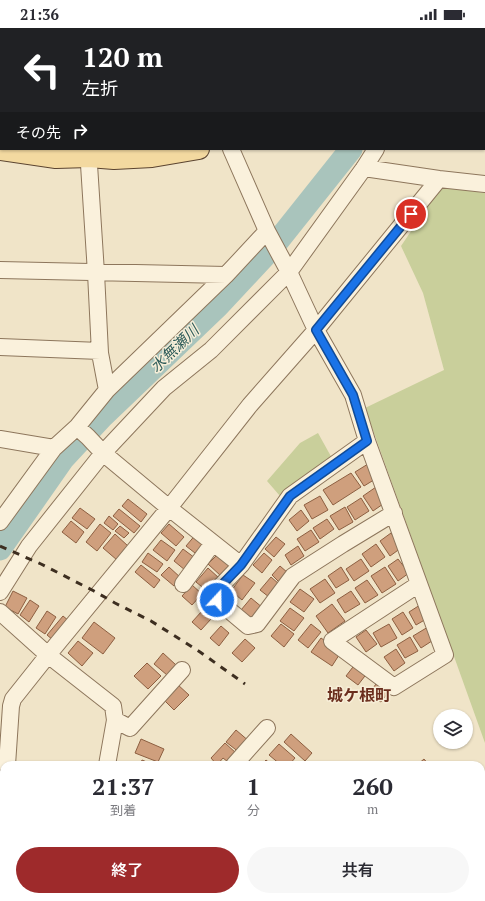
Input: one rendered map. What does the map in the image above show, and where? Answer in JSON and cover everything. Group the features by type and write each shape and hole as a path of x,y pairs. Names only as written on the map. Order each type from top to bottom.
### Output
{"main road":[{"path":"0,150 56,158 88,153 114,159 145,157 192,150"}],"street":[{"path":"231,150 267,231 289,272 316,330 353,395 367,441 445,655 394,687 332,641 419,584"},
{"path":"0,592 28,546 103,453 164,388 211,350 289,272 375,150"},
{"path":"88,153 100,351 107,390"},
{"path":"364,168 485,184"},
{"path":"7,761 11,706 13,698 169,508 250,405 316,330 439,179"},
{"path":"0,522 54,448 77,427 107,390 226,275 267,231"},
{"path":"0,270 226,275"},
{"path":"0,347 100,351"},
{"path":"77,427 103,453 241,565"},
{"path":"0,439 54,448"},
{"path":"367,441 290,496 241,565 216,591 217,600 248,626 256,624 293,576 394,513"},
{"path":"183,584 213,543"},
{"path":"0,612 48,655 113,706 115,720 108,761"},
{"path":"115,720 130,728 182,670"},
{"path":"238,761 267,728"}],"green space":[{"path":"441,187 485,193 485,743 365,408 444,370 423,293 401,246"},
{"path":"318,433 333,460 280,496 267,481 300,443"}],"building":[{"path":"368,464 377,478 364,486 355,472"},
{"path":"351,473 361,487 333,505 323,490"},
{"path":"376,487 386,502 373,511 363,496"},
{"path":"320,496 328,510 312,519 304,505"},
{"path":"361,498 369,511 355,520 347,507"},
{"path":"128,499 147,514 141,522 122,506"},
{"path":"345,507 353,522 339,530 330,516"},
{"path":"80,508 95,519 87,529 72,518"},
{"path":"119,509 140,526 134,533 113,516"},
{"path":"301,510 309,521 297,531 289,520"},
{"path":"109,516 118,524 113,530 104,523"},
{"path":"327,519 334,529 320,539 313,528"},
{"path":"71,521 84,532 76,543 62,532"},
{"path":"100,524 111,533 97,551 86,542"},
{"path":"169,524 184,537 176,546 161,533"},
{"path":"120,526 129,533 124,538 115,531"},
{"path":"311,530 319,542 305,551 297,539"},
{"path":"197,533 206,541 195,553 186,546"},
{"path":"391,533 401,548 390,556 380,541"},
{"path":"115,534 128,546 117,560 103,548"},
{"path":"276,537 285,544 274,557 265,549"},
{"path":"161,540 175,550 167,561 153,550"},
{"path":"376,544 385,557 371,567 362,554"},
{"path":"298,546 304,556 291,565 285,555"},
{"path":"183,549 195,558 185,570 174,561"},
{"path":"221,551 233,563 221,576 208,564"},
{"path":"148,553 163,564 157,572 142,562"},
{"path":"264,553 272,560 262,573 253,565"},
{"path":"361,559 369,571 354,581 346,569"},
{"path":"398,559 409,573 398,581 388,566"},
{"path":"141,565 160,580 154,588 135,572"},
{"path":"280,566 288,573 279,582 272,575"},
{"path":"169,567 181,578 174,586 161,575"},
{"path":"341,567 349,580 336,588 328,576"},
{"path":"385,567 396,584 382,593 371,576"},
{"path":"208,568 219,578 207,591 196,582"},
{"path":"243,575 255,583 242,600 231,591"},
{"path":"271,577 279,584 269,597 260,590"},
{"path":"325,579 335,593 320,603 310,589"},
{"path":"367,580 378,595 365,603 355,588"},
{"path":"192,585 202,594 192,605 182,596"},
{"path":"300,589 314,599 304,612 290,602"},
{"path":"13,591 27,598 18,614 5,607"},
{"path":"351,591 360,604 345,613 337,600"},
{"path":"251,598 263,608 253,620 241,610"},
{"path":"30,600 39,606 29,622 20,615"},
{"path":"332,604 345,621 328,633 316,616"},
{"path":"420,605 428,618 416,625 409,612"},
{"path":"290,608 304,618 294,631 280,621"},
{"path":"47,611 56,617 45,634 36,628"},
{"path":"202,611 211,619 201,630 192,622"},
{"path":"403,612 413,628 402,635 392,619"},
{"path":"63,616 69,621 53,640 47,635"},
{"path":"94,622 115,638 103,654 82,638"},
{"path":"281,624 294,634 284,647 271,636"},
{"path":"311,624 321,632 308,648 298,640"},
{"path":"389,624 397,638 381,647 373,633"},
{"path":"221,626 229,633 219,646 210,638"},
{"path":"428,627 435,639 421,648 413,636"},
{"path":"366,630 377,644 366,652 356,637"},
{"path":"410,637 418,651 405,658 397,645"},
{"path":"321,638 341,652 332,666 311,652"},
{"path":"245,639 255,648 242,662 232,653"},
{"path":"78,641 93,653 82,666 68,653"},
{"path":"396,649 405,663 394,671 384,657"},
{"path":"163,653 176,665 167,675 154,664"},
{"path":"147,663 161,676 148,689 134,676"},
{"path":"356,663 368,672 358,685 346,676"},
{"path":"378,681 390,690 381,702 369,694"},
{"path":"177,684 189,695 174,710 162,698"},
{"path":"236,730 250,742 240,753 226,742"},
{"path":"291,734 312,753 305,761 284,742"},
{"path":"141,739 164,749 158,761 135,753"},
{"path":"225,743 236,753 229,761 223,758 220,761 214,761 211,758"},
{"path":"279,744 295,758 292,761 276,761 269,755"}],"waterway":[{"name":"水無瀬川","path":"0,549 63,459 102,417 218,306 273,247 350,150"}],"railway":[{"path":"0,546 41,564 151,621 200,652 245,684"}],"district":[{"name":"城ケ根町","path":"359,695"}],"route":[{"path":"217,600 216,591 241,565 290,496 367,441 353,395 316,330 411,214"}]}
